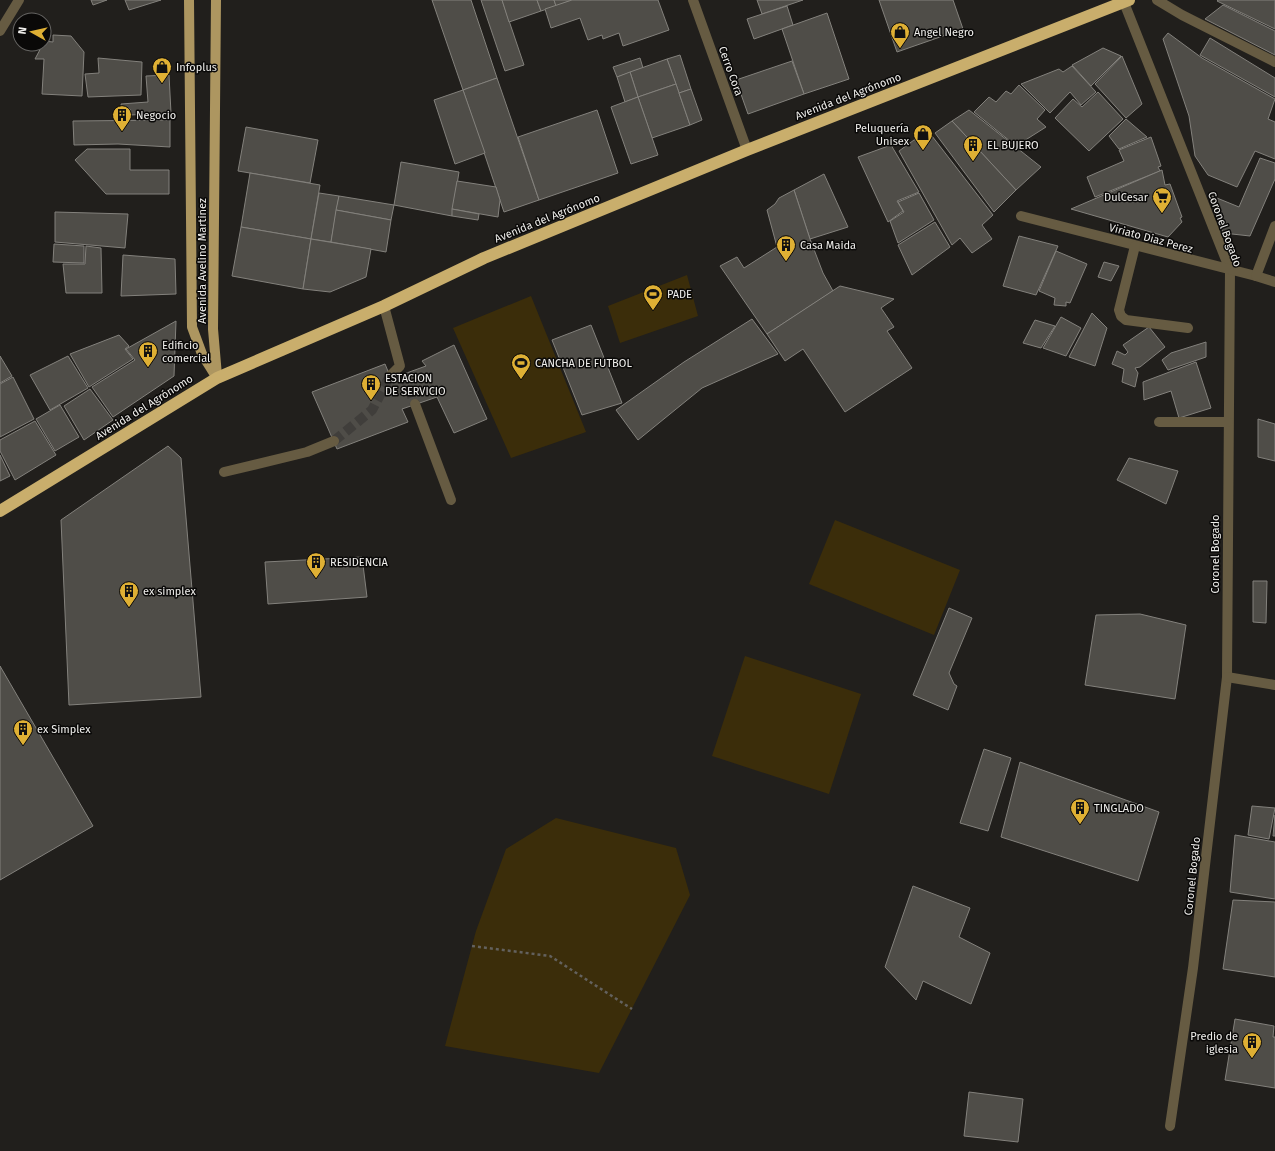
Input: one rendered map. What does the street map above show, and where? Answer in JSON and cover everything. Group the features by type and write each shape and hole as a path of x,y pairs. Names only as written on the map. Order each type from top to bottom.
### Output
{"highway":[{"name":"Avenida del Agrónomo","path":"0,511 217,378 384,306 484,258 747,150 1125,1"}],"main road":[{"name":"Avenida Avelino Martinez","path":"189,0 192,327 202,354 217,378"},
{"name":"Avenida Avelino Martinez","path":"216,0 213,329 217,378"}],"street":[{"path":"0,30 19,0"},
{"name":"Cerro Cora","path":"693,0 747,150"},
{"path":"1157,0 1182,15 1275,62"},
{"name":"Coronel Bogado","path":"1125,1 1230,270 1227,677 1194,968 1170,1126"},
{"name":"Viriato Diaz Perez","path":"1021,216 1275,282"},
{"path":"1256,276 1275,226"},
{"path":"1135,246 1119,310 1121,316 1126,320 1188,328"},
{"path":"384,306 401,370 390,376"},
{"path":"415,404 451,500"},
{"path":"1159,422 1228,422"},
{"path":"224,472 307,452 334,441"},
{"path":"1227,677 1275,685"}],"path":[{"path":"472,946 550,956 632,1009"}],"shaded area":[{"name":"PADE","path":"687,275 698,316 620,343 608,306"},
{"name":"CANCHA DE FUTBOL","path":"531,296 586,432 511,458 453,328"},
{"path":"835,520 960,570 934,635 809,584"},
{"path":"745,656 861,694 829,794 712,756"},
{"path":"556,818 676,848 690,895 599,1073 445,1046 476,931 506,849"}],"building":[{"path":"91,0 107,0 93,5"},
{"path":"125,0 161,0 129,10"},
{"path":"432,0 471,0 497,78 463,90"},
{"path":"481,0 502,0 524,65 505,71"},
{"path":"502,0 537,0 541,11 509,22"},
{"path":"537,0 554,0 556,6 541,11"},
{"path":"554,0 572,0 556,6"},
{"path":"572,0 658,0 669,30 623,46 619,33 603,39 602,35 588,40 580,18 551,28 545,9"},
{"path":"757,0 803,0 762,14"},
{"path":"879,0 953,0 963,29 897,52"},
{"path":"1275,0 1275,29 1217,1"},
{"path":"1223,5 1275,31 1275,55 1205,19"},
{"path":"787,6 793,25 754,39 747,19"},
{"path":"827,13 849,79 804,94 782,29"},
{"path":"1168,33 1202,58 1275,99 1268,119 1275,122 1275,159 1255,151 1237,187 1208,175 1195,156 1189,116 1163,39"},
{"path":"53,35 71,36 84,52 82,96 42,94 44,59 35,59 39,52 52,52"},
{"path":"1210,38 1275,78 1275,97 1200,55"},
{"path":"1103,48 1121,56 1091,86 1072,65"},
{"path":"680,55 691,89 679,93 667,59"},
{"path":"1122,56 1142,104 1126,118 1095,84"},
{"path":"98,58 142,62 141,95 88,97 85,74 99,73"},
{"path":"640,58 643,68 617,77 613,67"},
{"path":"667,59 676,84 638,97 630,72"},
{"path":"792,61 804,94 748,114 736,80"},
{"path":"1072,66 1096,92 1081,105 1070,92 1050,113 1021,84 1059,69 1063,72"},
{"path":"630,72 638,97 625,102 617,77"},
{"path":"169,75 171,113 130,115 130,109 122,109 121,104 148,102 146,76"},
{"path":"497,78 539,200 504,212 463,90"},
{"path":"676,84 690,125 652,138 638,97"},
{"path":"1019,85 1045,110 1037,119 1046,127 1016,146 974,112 989,97 996,102 1006,91 1011,94"},
{"path":"691,89 702,120 690,125 679,93"},
{"path":"463,90 485,153 455,164 434,100"},
{"path":"1098,92 1123,119 1089,151 1055,118 1073,99 1082,107"},
{"path":"638,97 658,155 631,164 611,107"},
{"path":"597,110 618,173 539,200 518,137"},
{"name":"EL BUJERO","path":"969,110 1041,167 1016,190 952,121"},
{"path":"1126,119 1147,137 1119,149 1109,136"},
{"name":"Negocio","path":"170,120 170,147 118,144 74,145 73,121"},
{"name":"EL BUJERO","path":"952,121 1016,190 994,212 935,133"},
{"path":"246,127 318,140 310,183 238,171"},
{"path":"932,136 993,215 982,225 992,239 972,253 960,238 952,245 899,151 914,140"},
{"path":"1151,137 1161,166 1158,167 1160,171 1095,197 1087,177 1124,161 1119,150"},
{"path":"891,145 919,192 897,201 903,211 888,222 858,157"},
{"path":"87,149 130,149 130,170 169,170 169,194 106,194 75,160"},
{"path":"1260,158 1275,163 1275,179 1250,236 1223,233 1212,196 1239,207"},
{"path":"401,162 459,172 452,216 394,205"},
{"path":"1162,170 1165,185 1170,184 1182,217 1180,218 1182,222 1168,237 1071,209"},
{"path":"250,173 320,185 311,239 241,227"},
{"name":"Casa Maida","path":"824,174 848,227 810,239 794,190"},
{"path":"457,181 496,187 500,200 498,217 452,209"},
{"name":"Casa Maida","path":"794,190 823,273 833,291 767,334 720,266 737,257 744,268 777,247 767,210 775,204 779,198"},
{"path":"319,193 339,196 331,242 311,239"},
{"path":"919,193 934,220 898,243 890,221 904,212 898,202"},
{"path":"339,196 394,205 391,220 336,210"},
{"path":"452,209 479,214 478,220 452,216"},
{"path":"336,210 391,220 386,252 331,242"},
{"path":"55,212 128,214 125,248 55,242"},
{"path":"935,222 950,247 912,275 898,245"},
{"path":"241,227 311,239 303,289 232,276"},
{"path":"1019,236 1058,246 1036,295 1003,286"},
{"path":"311,239 371,249 366,277 330,292 303,289"},
{"path":"54,244 84,246 84,263 53,262"},
{"path":"86,246 101,248 102,293 66,293 63,264 85,264"},
{"path":"1056,251 1087,264 1070,303 1066,302 1066,306 1054,305 1055,298 1039,291"},
{"path":"123,255 175,259 176,294 121,296"},
{"path":"1104,262 1119,266 1111,281 1098,277"},
{"path":"840,286 894,299 881,308 894,327 887,331 912,368 845,412 803,349 785,361 767,334"},
{"path":"1092,313 1107,328 1095,366 1069,357"},
{"path":"1061,317 1081,328 1066,356 1043,348"},
{"path":"752,319 778,354 702,388 638,440 616,410 684,362"},
{"path":"1035,320 1055,326 1041,348 1023,343"},
{"name":"Edificio comercial","path":"176,321 174,376 113,417 92,387 135,360 126,349"},
{"path":"591,325 622,403 582,415 552,340"},
{"path":"1149,327 1165,347 1140,367 1135,368 1138,373 1135,387 1122,382 1124,369 1112,364 1117,351 1125,355 1128,352 1123,345"},
{"path":"119,335 129,346 125,349 133,359 89,387 70,354"},
{"path":"1206,342 1206,357 1168,370 1162,360 1171,353"},
{"name":"ESTACION DE SERVICIO","path":"454,345 487,419 454,433 437,397 402,409 408,422 337,449 312,392 385,364 390,379 426,366 422,361"},
{"path":"0,356 12,376 0,383"},
{"path":"68,356 88,388 50,410 30,375"},
{"path":"1196,362 1211,408 1179,418 1171,391 1144,400 1143,382"},
{"path":"13,377 34,419 0,437 0,384"},
{"path":"90,389 113,420 84,440 64,406"},
{"path":"60,405 79,437 55,451 36,419"},
{"path":"1258,419 1275,424 1275,461 1258,457"},
{"path":"35,421 56,455 15,480 0,451 0,440"},
{"name":"ex simplex","path":"168,446 181,458 201,697 69,705 61,520"},
{"path":"0,455 10,476 0,481"},
{"path":"1129,458 1178,471 1166,504 1117,480"},
{"name":"RESIDENCIA","path":"362,557 367,597 268,604 265,562"},
{"path":"1253,581 1267,581 1266,623 1253,622"},
{"path":"949,608 972,618 949,673 954,684 957,686 948,710 913,695"},
{"path":"1140,614 1186,625 1175,699 1085,685 1096,615"},
{"name":"ex Simplex","path":"0,666 93,826 0,880"},
{"path":"984,749 1011,758 988,831 960,823"},
{"name":"TINGLADO","path":"1020,762 1159,812 1138,881 1001,837"},
{"path":"1252,806 1275,808 1269,839 1248,835"},
{"path":"1275,815 1275,836 1273,836"},
{"path":"1235,835 1275,842 1275,899 1230,892"},
{"path":"913,886 970,908 959,937 990,953 971,1004 923,981 916,1000 885,967"},
{"path":"1233,900 1275,902 1275,977 1223,969"},
{"name":"Predio de iglesia","path":"1235,1019 1274,1026 1275,1088 1225,1080"},
{"path":"969,1092 1023,1099 1018,1142 964,1136"}],"tunnel":[{"path":"403,374 415,404"},
{"path":"334,441 372,410 390,376"}],"place":[{"name":"Angel Negro","path":"900,49"},
{"name":"Infoplus","path":"162,84"},
{"name":"Negocio","path":"122,132"},
{"name":"Peluquería Unisex","path":"923,151"},
{"name":"EL BUJERO","path":"973,162"},
{"name":"DulCesar","path":"1162,214"},
{"name":"Casa Maida","path":"786,262"},
{"name":"PADE","path":"653,311"},
{"name":"Edificio comercial","path":"148,368"},
{"name":"CANCHA DE FUTBOL","path":"521,380"},
{"name":"ESTACION DE SERVICIO","path":"371,401"},
{"name":"RESIDENCIA","path":"316,579"},
{"name":"ex simplex","path":"129,608"},
{"name":"ex Simplex","path":"23,746"},
{"name":"TINGLADO","path":"1080,825"},
{"name":"Predio de iglesia","path":"1252,1059"}]}
